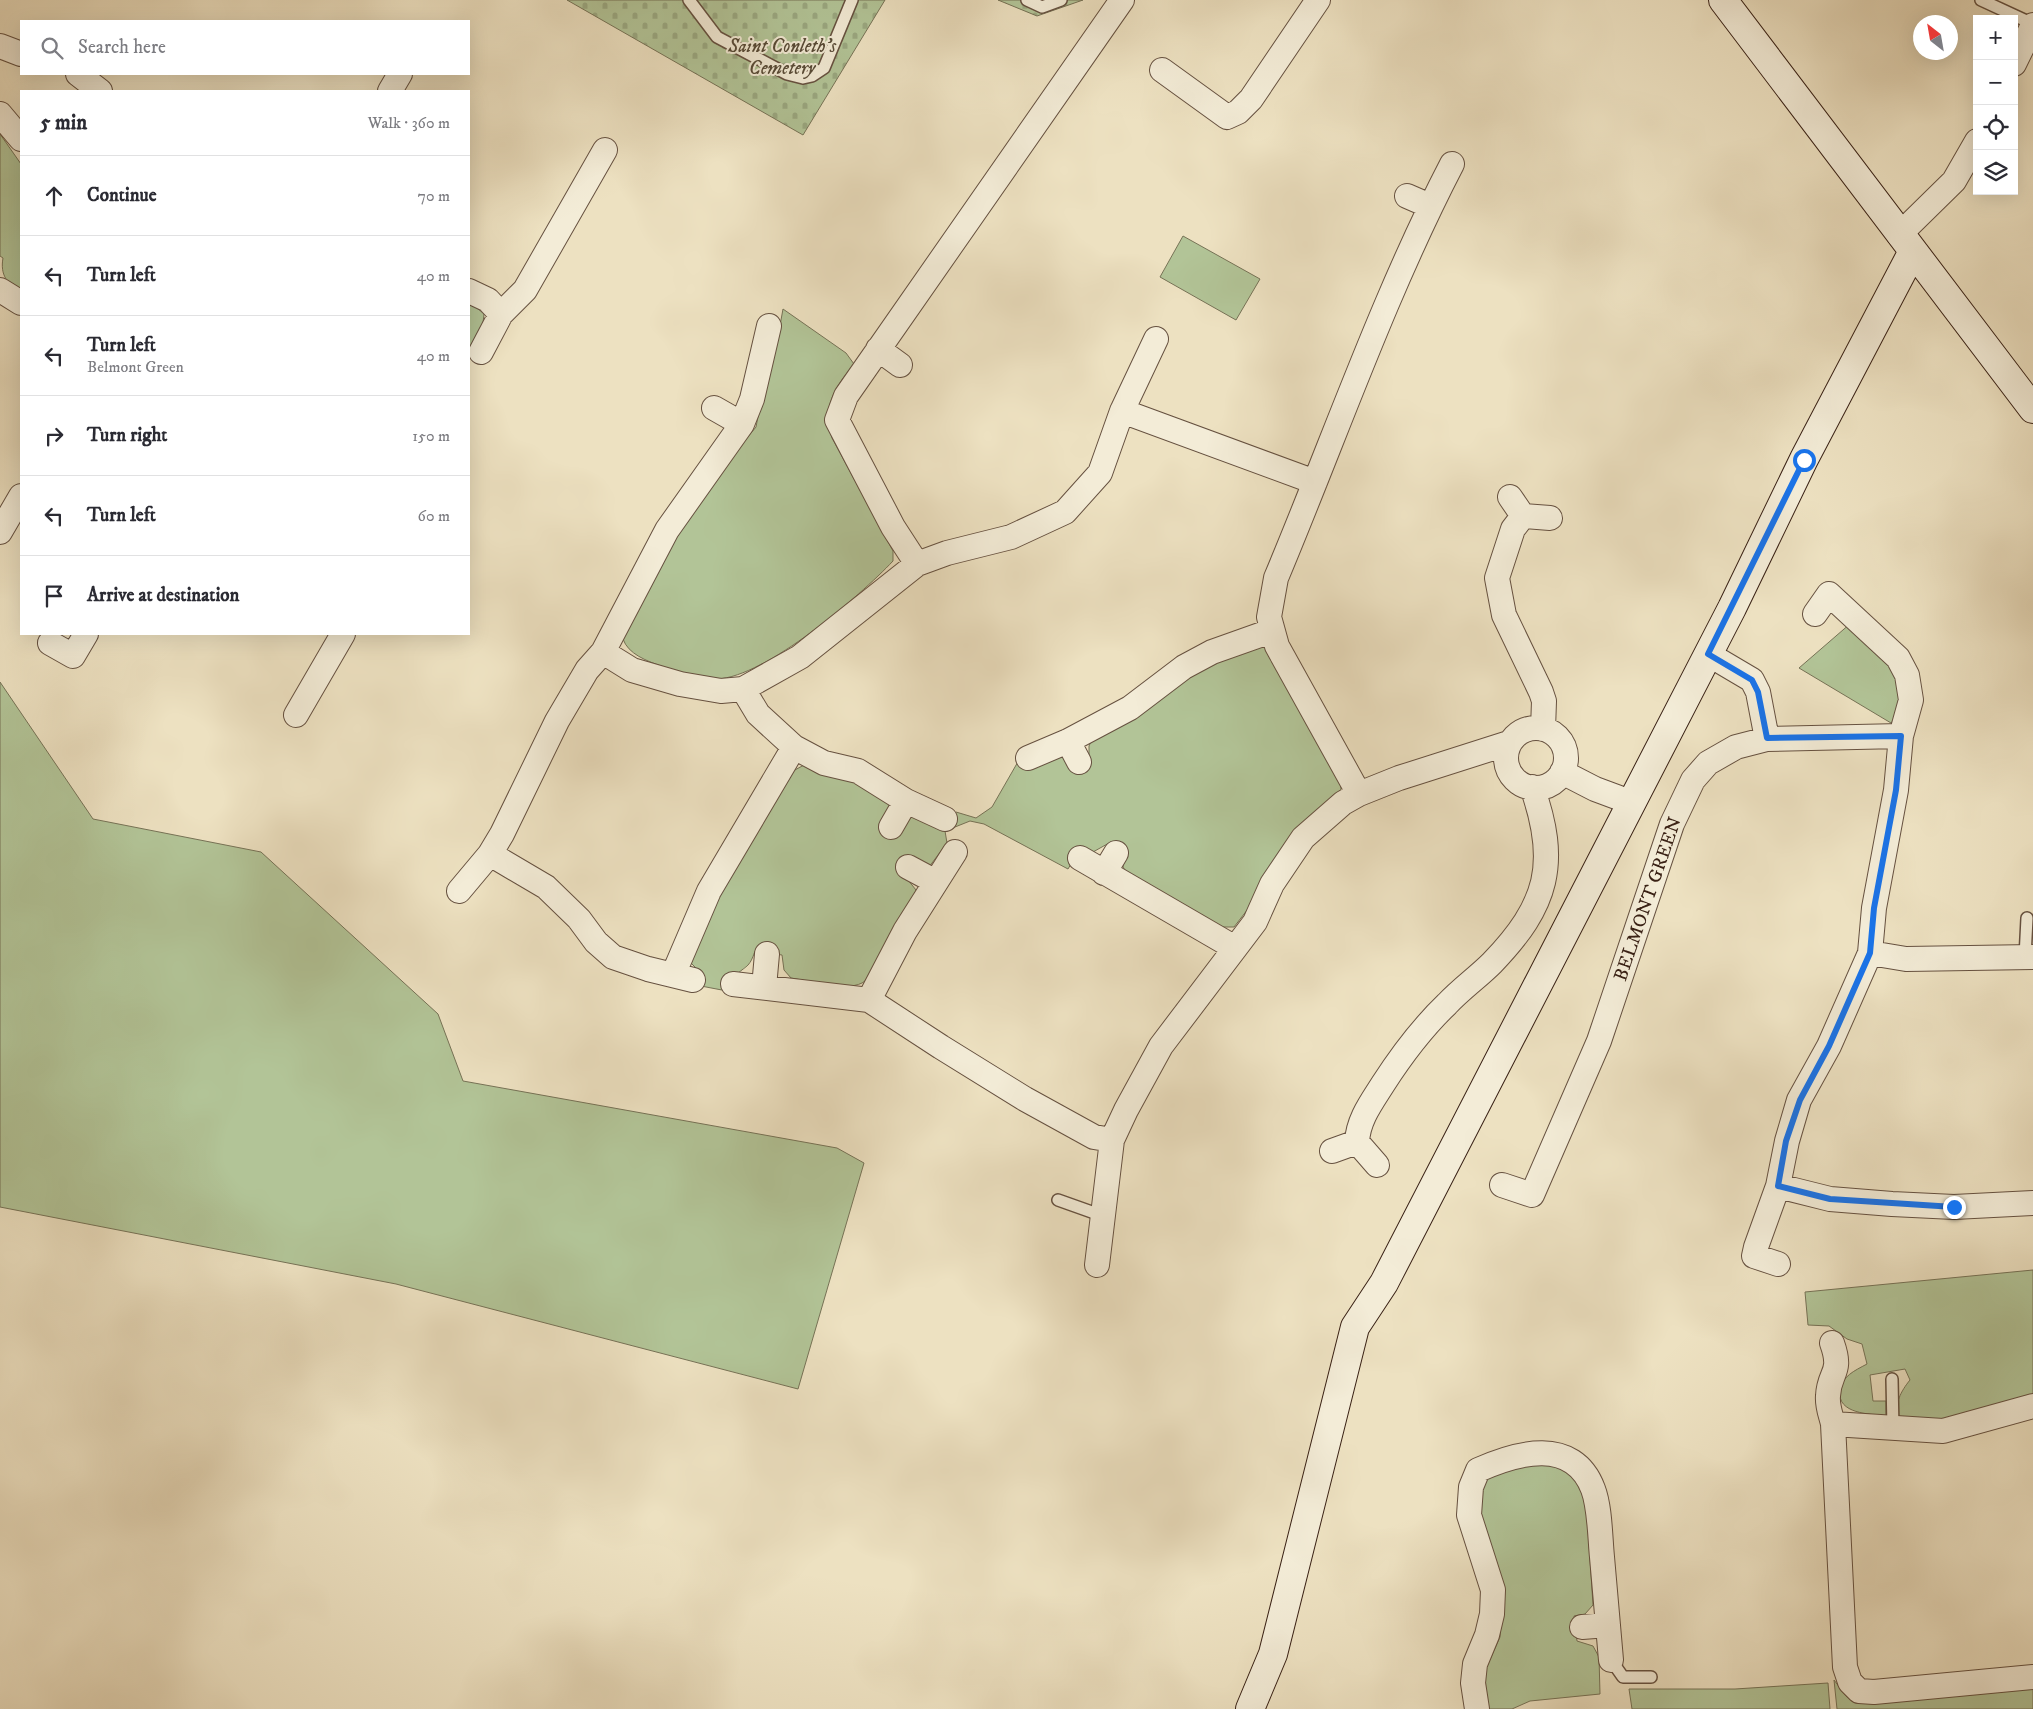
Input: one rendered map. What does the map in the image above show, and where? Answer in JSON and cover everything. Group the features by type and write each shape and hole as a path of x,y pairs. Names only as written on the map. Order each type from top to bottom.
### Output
{"street":[{"path":"917,564 893,527 837,420 846,396 1122,0"},
{"path":"1162,70 1226,117 1238,112 1251,99 1318,0"},
{"path":"1723,0 1906,244 2033,409"},
{"path":"2016,60 2033,24"},
{"path":"0,46 20,54"},
{"path":"79,75 99,90"},
{"path":"391,90 399,75"},
{"path":"0,114 20,138"},
{"path":"1250,1709 1273,1654 1356,1327 1384,1283 1630,802 1708,654 1906,244 1954,181 1973,148"},
{"path":"482,352 502,314 525,290 605,150"},
{"path":"1359,794 1277,646 1271,631 1270,601 1276,578 1315,482 1430,206 1452,164"},
{"path":"1407,196 1430,206"},
{"path":"0,290 20,302"},
{"path":"470,291 488,300 502,314"},
{"path":"459,891 490,854 502,834 557,721 587,670 603,652 667,530 742,424 752,399 769,326"},
{"path":"603,652 632,670 680,684 721,692 743,690 800,656 917,564 947,553 1011,537 1065,512 1100,473 1122,411 1156,339"},
{"path":"878,349 900,365"},
{"path":"714,408 742,424"},
{"path":"1122,411 1315,482"},
{"path":"1510,497 1523,516"},
{"path":"0,532 20,498"},
{"path":"1523,516 1550,518"},
{"path":"1523,516 1512,529 1497,578 1504,615 1544,701 1543,729"},
{"path":"1778,1264 1754,1256 1778,1186 1786,1141 1800,1100 1829,1046 1870,953 1874,908 1896,790 1901,736 1912,700 1907,675 1898,658 1829,594 1814,614"},
{"path":"1028,758 1068,741 1130,708 1184,667 1212,652 1271,631"},
{"path":"50,643 73,656 85,635"},
{"path":"296,714 342,635"},
{"path":"1708,654 1752,680 1758,692 1767,738"},
{"path":"743,690 758,714 794,747 824,763 858,770 906,801 945,820"},
{"path":"1097,1265 1112,1140 1137,1086 1161,1046 1255,922 1272,884 1303,838 1343,803 1359,794 1399,778 1509,744 1524,730 1543,729 1558,738 1565,754 1562,772 1550,784 1532,787 1515,779 1509,771 1506,753 1509,744"},
{"name":"BELMONT GREEN","path":"1502,1185 1532,1195 1599,1041 1672,824 1693,780 1708,763 1736,748 1767,738 1901,736"},
{"path":"1068,741 1078,762"},
{"path":"490,854 546,886 579,919 596,942 614,957 648,969 683,977 709,891 794,747"},
{"path":"1562,772 1595,790 1630,802"},
{"path":"1357,1142 1361,1120 1395,1064 1445,1006 1512,942 1535,905 1546,869 1548,852 1543,817 1532,787"},
{"path":"891,827 906,801"},
{"path":"869,1000 905,931 955,852"},
{"path":"1080,858 1110,863 1235,948"},
{"path":"908,867 936,882"},
{"path":"1870,953 1906,958 2029,957"},
{"path":"764,987 767,954"},
{"path":"733,984 869,1000 1025,1099 1094,1137 1112,1140"},
{"path":"1332,1150 1357,1142"},
{"path":"1357,1142 1377,1165"},
{"path":"1778,1186 1830,1199 1892,1204 1954,1207 2033,1203"},
{"path":"1842,1352 1828,1395 1833,1424 1845,1667 1850,1682 1859,1691 1874,1692 2033,1677"},
{"path":"1833,1424 1943,1431 2033,1406"},
{"path":"1477,1709 1473,1683 1475,1664 1488,1635 1492,1614 1493,1590 1469,1515 1471,1487 1478,1470 1503,1458 1532,1452 1558,1454 1581,1468 1594,1489 1611,1660"},
{"path":"1582,1627 1608,1625"}],"lane":[{"path":"689,0 717,37 787,74 803,78 812,76 824,68 852,0"},
{"path":"1027,0 1042,7 1061,0"},
{"path":"1982,0 2033,24"},
{"path":"2027,918 2029,957"},
{"path":"1058,1200 1103,1216"},
{"path":"1892,1379 1893,1429"},
{"path":"1611,1660 1623,1677 1651,1677"}],"green space":[{"name":"Saint Conleth's Cemetery","path":"567,0 885,0 803,135"},
{"path":"998,0 1083,0 1037,16"},
{"path":"0,134 20,163 20,291 8,282 4,274 3,258 0,256"},
{"path":"1183,236 1260,279 1236,320 1160,277"},
{"path":"470,302 484,314 483,323 470,348"},
{"path":"783,309 846,353 854,364 832,398 828,416 829,427 832,438 893,551 893,561 836,613 786,650 761,665 737,675 717,679 689,675 644,659 629,649 623,639 697,498 756,427 767,369 779,331"},
{"path":"1851,623 1896,671 1899,677 1901,690 1900,705 1891,723 1799,668"},
{"path":"1261,643 1268,650 1340,776 1341,789 1234,927 1220,927 1127,873 1123,867 1126,852 1109,843 1093,852 1080,849 1068,869 984,824 970,821 945,831 947,843 929,867 908,880 916,890 915,896 865,981 850,986 840,986 791,978 784,970 782,955 755,951 749,964 735,976 727,991 701,986 699,971 690,962 713,902 793,771 804,765 852,777 889,803 888,811 905,822 912,817 952,816 956,812 976,818 992,807 1027,746 1035,761 1052,754 1089,756 1089,746 1093,737 1175,680"},
{"path":"0,682 93,819 261,852 438,1014 463,1081 837,1148 864,1163 798,1389 396,1284 0,1207"},
{"path":"2033,1270 2033,1396 1947,1421 1898,1418 1899,1398 1910,1380 1905,1369 1870,1375 1873,1401 1886,1401 1886,1416 1856,1411 1849,1408 1840,1399 1843,1381 1849,1374 1867,1364 1862,1344 1847,1339 1829,1326 1808,1325 1805,1292"},
{"path":"1539,1460 1563,1467 1578,1481 1586,1497 1593,1605 1585,1614 1574,1616 1577,1641 1593,1646 1599,1657 1600,1694 1530,1701 1512,1709 1488,1709 1483,1675 1500,1637 1502,1610 1479,1512 1479,1490 1485,1478"},
{"path":"1834,1680 1847,1697 1862,1700 2033,1683 2033,1709 1837,1709"},
{"path":"1828,1683 1830,1709 1632,1709 1629,1689 1735,1689"}],"route":[{"path":"1804,460 1708,654 1752,680 1758,692 1767,738 1901,736 1896,790 1874,908 1870,953 1848,998 1829,1046 1800,1100 1786,1141 1778,1186 1830,1199 1954,1207"}]}
